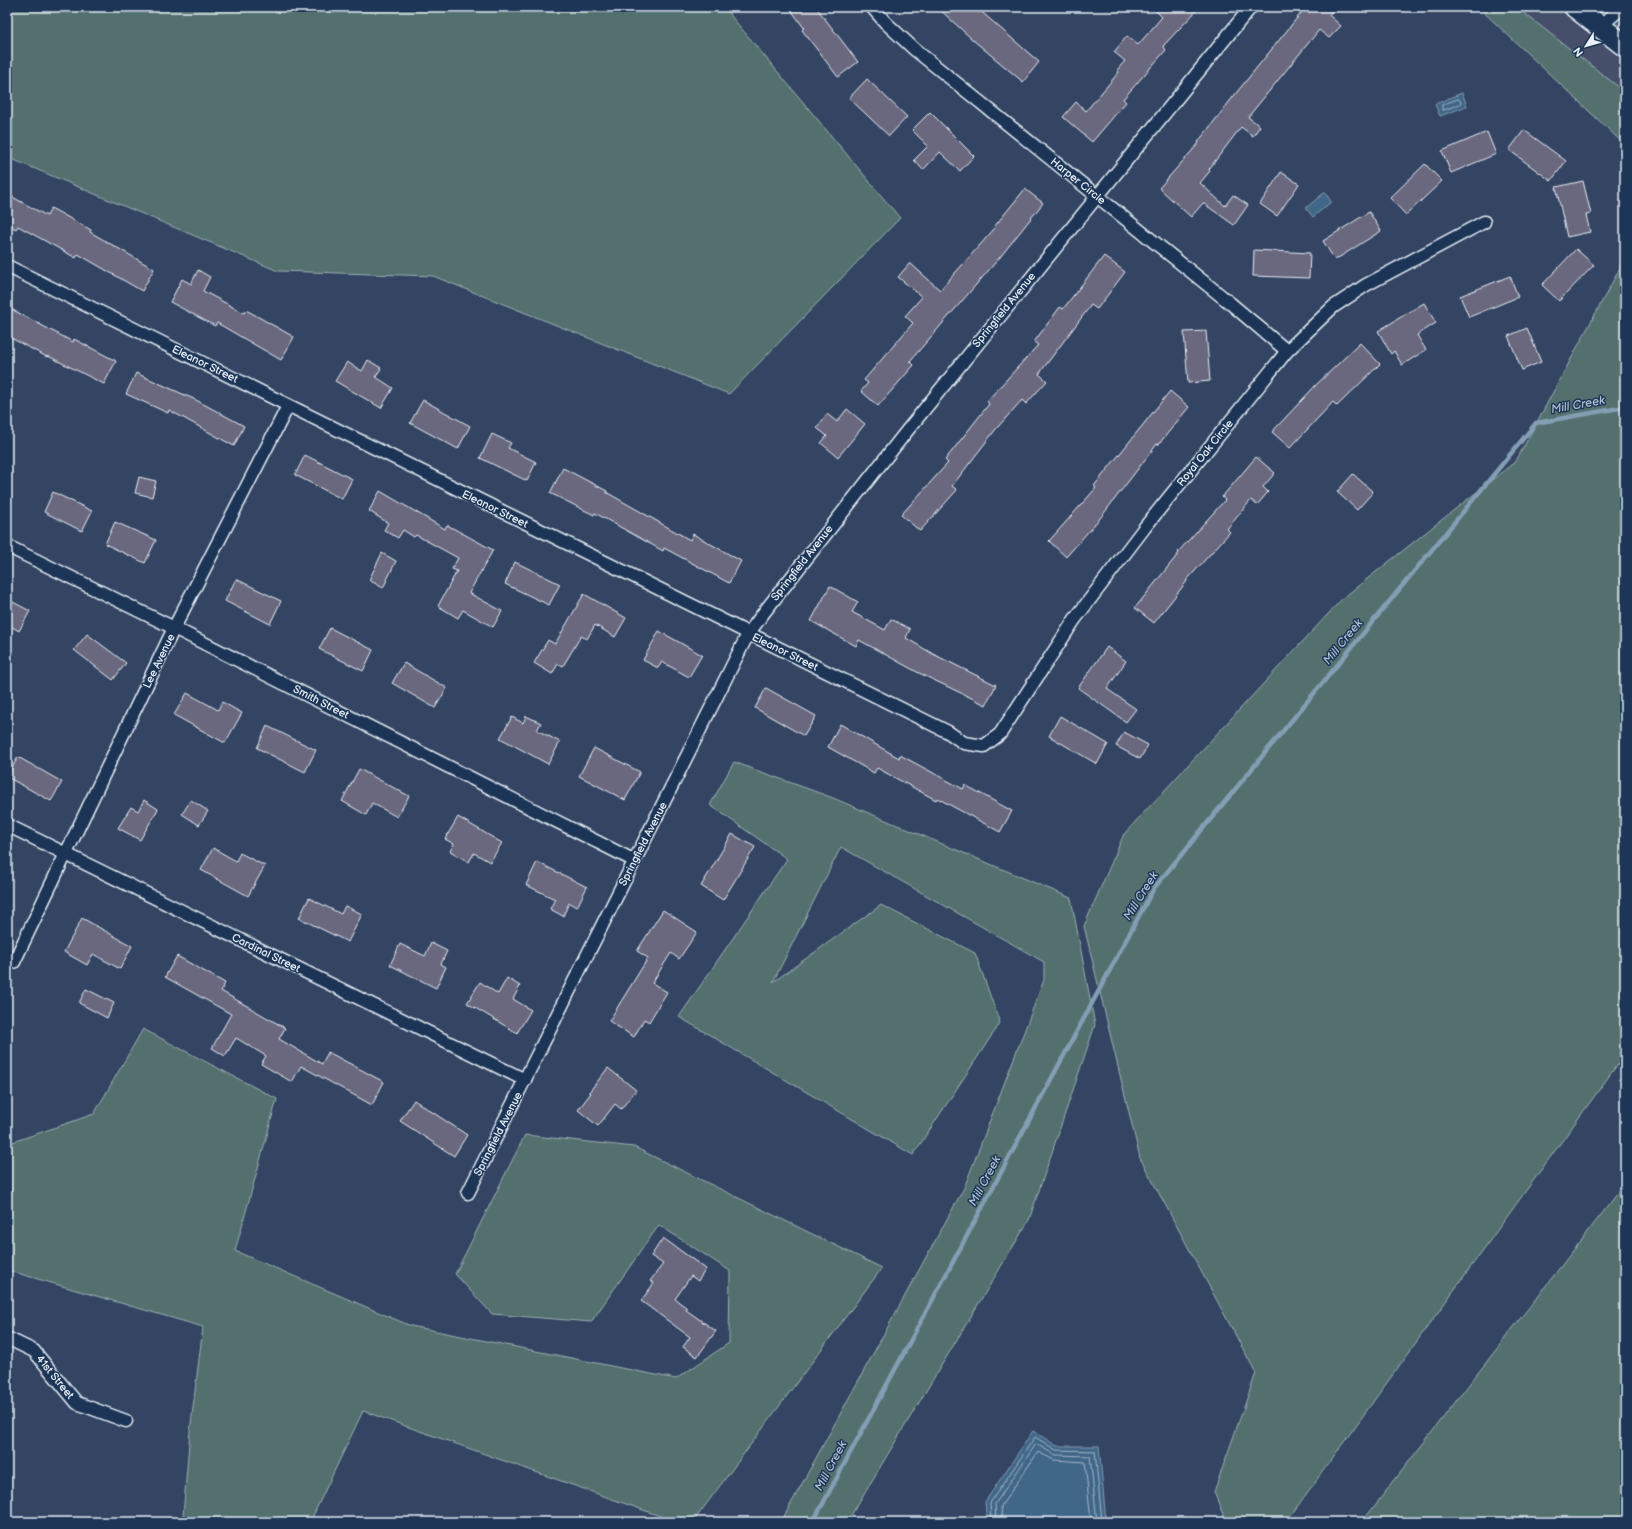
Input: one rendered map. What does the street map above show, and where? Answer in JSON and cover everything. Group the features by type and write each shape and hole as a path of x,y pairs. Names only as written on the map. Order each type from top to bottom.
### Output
{"highway":[{"path":"1575,7 1625,46"}],"street":[{"name":"Harper Circle","path":"872,7 885,22 914,49 1224,298 1287,351"},
{"name":"Springfield Avenue","path":"468,1194 748,634 764,611 896,444 1251,7"},
{"path":"1600,26 1623,7"},
{"name":"Royal Oak Circle","path":"984,746 1000,734 1075,619 1145,527 1287,351 1333,307 1366,285 1484,222"},
{"name":"Eleanor Street","path":"7,266 948,732 964,743 984,746"},
{"name":"Lee Avenue","path":"14,962 174,628 288,406"},
{"name":"Smith Street","path":"7,546 174,628 635,861"},
{"name":"Cardinal Street","path":"7,825 525,1080"},
{"name":"41st Street","path":"7,1338 34,1351 77,1404 126,1421"}],"shaded area":[{"path":"1516,7 1625,7 1625,92"}],"green space":[{"path":"7,7 725,7 900,218 729,394 433,276 278,271 7,157"},
{"path":"1478,7 1516,7 1625,92 1625,145"},
{"path":"1625,246 1625,1054 1286,1522 1226,1522 1214,1492 1256,1373 1140,1158 1084,926 1124,834 1343,598 1516,461 1620,268"},
{"path":"734,762 833,798 1071,898 1095,1025 1029,1220 847,1522 781,1522 964,1188 1044,980 1044,962 841,847 773,982 881,905 975,953 1000,1023 913,1155 679,1017 787,859 710,805"},
{"path":"143,1029 277,1099 235,1251 411,1326 676,1379 729,1343 730,1271 659,1225 591,1322 492,1314 455,1274 525,1135 634,1147 882,1268 693,1522 677,1522 363,1411 310,1522 188,1522 183,1516 190,1431 203,1327 7,1270 7,1144 94,1114"},
{"path":"1625,1184 1625,1522 1362,1522"}],"water":[{"path":"1462,93 1467,106 1440,116 1435,104"},
{"path":"1325,192 1331,202 1313,217 1306,208"},
{"path":"1033,1431 1057,1446 1099,1446 1106,1522 987,1522 985,1502"}],"building":[{"path":"789,7 816,7 858,62 838,77 802,30 804,28"},
{"path":"937,7 976,7 1039,62 1023,82 973,40"},
{"path":"1152,7 1200,7 1163,46 1166,50 1123,99 1126,102 1092,142 1063,117 1076,102 1086,111 1119,72 1117,70 1125,61 1114,52 1127,36 1138,45 1162,17"},
{"path":"1306,7 1335,7 1329,15 1341,26 1329,38 1319,30 1248,117 1260,126 1253,136 1241,127 1200,183 1225,206 1233,195 1248,205 1234,225 1203,203 1191,217 1159,188 1199,143 1198,142 1237,92"},
{"path":"867,79 907,117 889,136 849,98"},
{"path":"930,112 974,156 960,171 940,152 923,170 914,160 928,146 912,130"},
{"path":"1524,130 1566,161 1551,181 1509,150"},
{"path":"1487,132 1496,154 1451,173 1442,151"},
{"path":"1425,164 1442,181 1406,215 1390,198"},
{"path":"1281,172 1299,184 1277,216 1260,204"},
{"path":"1583,181 1591,214 1586,215 1590,232 1567,237 1556,187"},
{"path":"1025,189 1043,203 1001,256 910,361 914,365 878,406 861,391 868,383 864,380 913,323 905,316 922,297 898,277 910,263 940,290 995,228 994,227"},
{"path":"7,194 47,216 51,208 91,230 90,232 154,269 142,291 78,254 76,258 18,226 16,229 7,224"},
{"path":"1369,212 1381,231 1335,260 1323,241"},
{"path":"1576,249 1594,265 1559,301 1542,285"},
{"path":"1254,250 1310,253 1309,278 1253,276"},
{"path":"1104,256 1125,272 1097,309 1091,305 1039,374 1047,381 1026,404 1022,400 996,429 952,486 957,490 920,531 901,515 948,463 945,460 989,404 987,401 1038,345 1034,342 1060,307 1063,309"},
{"path":"198,270 210,277 203,291 244,313 246,310 294,337 281,360 217,323 215,326 170,302 182,279 191,284"},
{"path":"1510,276 1518,297 1469,317 1460,296"},
{"path":"1424,303 1436,323 1417,335 1426,350 1402,365 1394,351 1391,354 1378,331"},
{"path":"11,309 73,342 74,339 116,361 104,384 7,336 7,317"},
{"path":"1527,328 1541,362 1522,370 1508,336"},
{"path":"1206,331 1210,381 1188,383 1184,332"},
{"path":"1360,343 1380,364 1337,406 1333,402 1290,448 1272,432 1317,384"},
{"path":"368,360 381,368 376,377 393,388 381,408 335,381 347,362 362,371"},
{"path":"136,373 196,400 244,426 234,446 169,410 168,413 126,394"},
{"path":"1170,391 1189,407 1158,445 1157,444 1101,517 1066,557 1049,541 1096,488 1094,486"},
{"path":"423,400 470,426 458,449 410,423"},
{"path":"847,409 865,424 838,457 821,443 827,436 817,428 827,414 837,422"},
{"path":"492,434 511,443 508,448 536,462 527,481 480,458"},
{"path":"305,455 352,479 342,499 295,475"},
{"path":"1256,457 1275,473 1263,487 1268,492 1257,505 1251,500 1227,529 1230,532 1186,581 1154,623 1135,608 1179,553 1178,552 1225,500 1222,497"},
{"path":"563,468 607,491 606,492 690,540 693,534 741,561 729,583 664,548 663,551 595,513 594,515 550,493"},
{"path":"1353,474 1373,492 1357,510 1337,492"},
{"path":"139,477 156,481 152,497 135,493"},
{"path":"380,491 445,529 447,525 493,550 469,593 502,611 493,627 463,610 458,618 438,606 457,571 452,569 458,558 416,535 414,537 403,530 398,538 384,530 388,523 369,511"},
{"path":"53,492 92,511 82,531 44,512"},
{"path":"115,522 156,540 145,563 105,544"},
{"path":"382,553 396,561 383,588 369,580"},
{"path":"515,562 560,584 549,605 505,584"},
{"path":"236,579 281,601 270,624 225,601"},
{"path":"830,586 858,602 852,612 885,630 891,619 910,629 906,638 933,654 996,685 986,705 917,672 859,640 856,646 811,621"},
{"path":"584,594 626,618 615,637 595,625 587,639 581,636 563,666 558,664 552,674 534,663 548,640 555,644"},
{"path":"7,599 30,611 19,631 7,624"},
{"path":"330,628 373,650 363,671 319,649"},
{"path":"659,631 702,655 689,677 662,662 658,668 643,660"},
{"path":"87,634 126,663 113,680 74,650"},
{"path":"1107,647 1126,661 1107,689 1136,709 1126,722 1078,688"},
{"path":"404,663 447,688 435,708 392,683"},
{"path":"766,688 816,716 804,736 755,708"},
{"path":"187,693 218,710 222,702 242,713 225,743 174,715"},
{"path":"526,716 541,723 537,730 560,742 548,764 500,738 512,717 523,723"},
{"path":"1060,716 1108,744 1097,764 1049,736"},
{"path":"840,724 899,758 900,755 963,789 965,785 1012,811 1000,832 877,768 874,773 828,747"},
{"path":"267,726 316,750 305,772 257,748"},
{"path":"1124,732 1148,745 1140,759 1116,746"},
{"path":"594,748 640,772 625,800 579,776"},
{"path":"18,757 62,782 51,801 7,777"},
{"path":"359,769 409,796 397,817 372,803 366,815 342,801"},
{"path":"144,800 158,809 140,840 118,828 131,807 138,811"},
{"path":"191,800 208,811 199,825 182,814"},
{"path":"458,817 502,843 490,862 474,853 469,862 450,851 454,844 445,839"},
{"path":"732,834 755,847 723,900 701,886"},
{"path":"213,848 236,861 240,853 265,866 248,896 201,870"},
{"path":"537,862 587,887 577,907 569,903 563,916 550,909 555,899 526,885"},
{"path":"309,898 341,914 345,906 362,914 348,942 299,918"},
{"path":"663,910 697,932 679,959 671,953 652,983 667,992 649,1022 644,1019 634,1037 609,1021 648,958 637,951"},
{"path":"82,918 132,946 120,969 93,954 87,965 64,952"},
{"path":"431,943 447,951 441,964 446,967 436,988 390,965 400,944 425,956"},
{"path":"177,956 225,983 221,991 285,1028 279,1039 322,1064 328,1052 384,1082 372,1105 301,1066 292,1082 261,1064 266,1056 236,1038 225,1056 212,1048 231,1014 165,977"},
{"path":"507,978 520,986 513,999 531,1010 517,1033 467,1003 480,982 498,994"},
{"path":"86,989 114,1003 107,1018 79,1003"},
{"path":"608,1068 636,1090 621,1109 615,1104 598,1126 578,1110 591,1093 589,1092"},
{"path":"414,1100 467,1135 454,1156 400,1121"},
{"path":"663,1238 706,1269 698,1281 691,1276 675,1299 687,1308 686,1310 716,1331 697,1357 683,1347 690,1337 641,1301 654,1283 650,1281 663,1264 651,1256"}],"waterway":[{"name":"Mill Creek","path":"813,1522 1154,888 1536,423 1625,407"}]}
